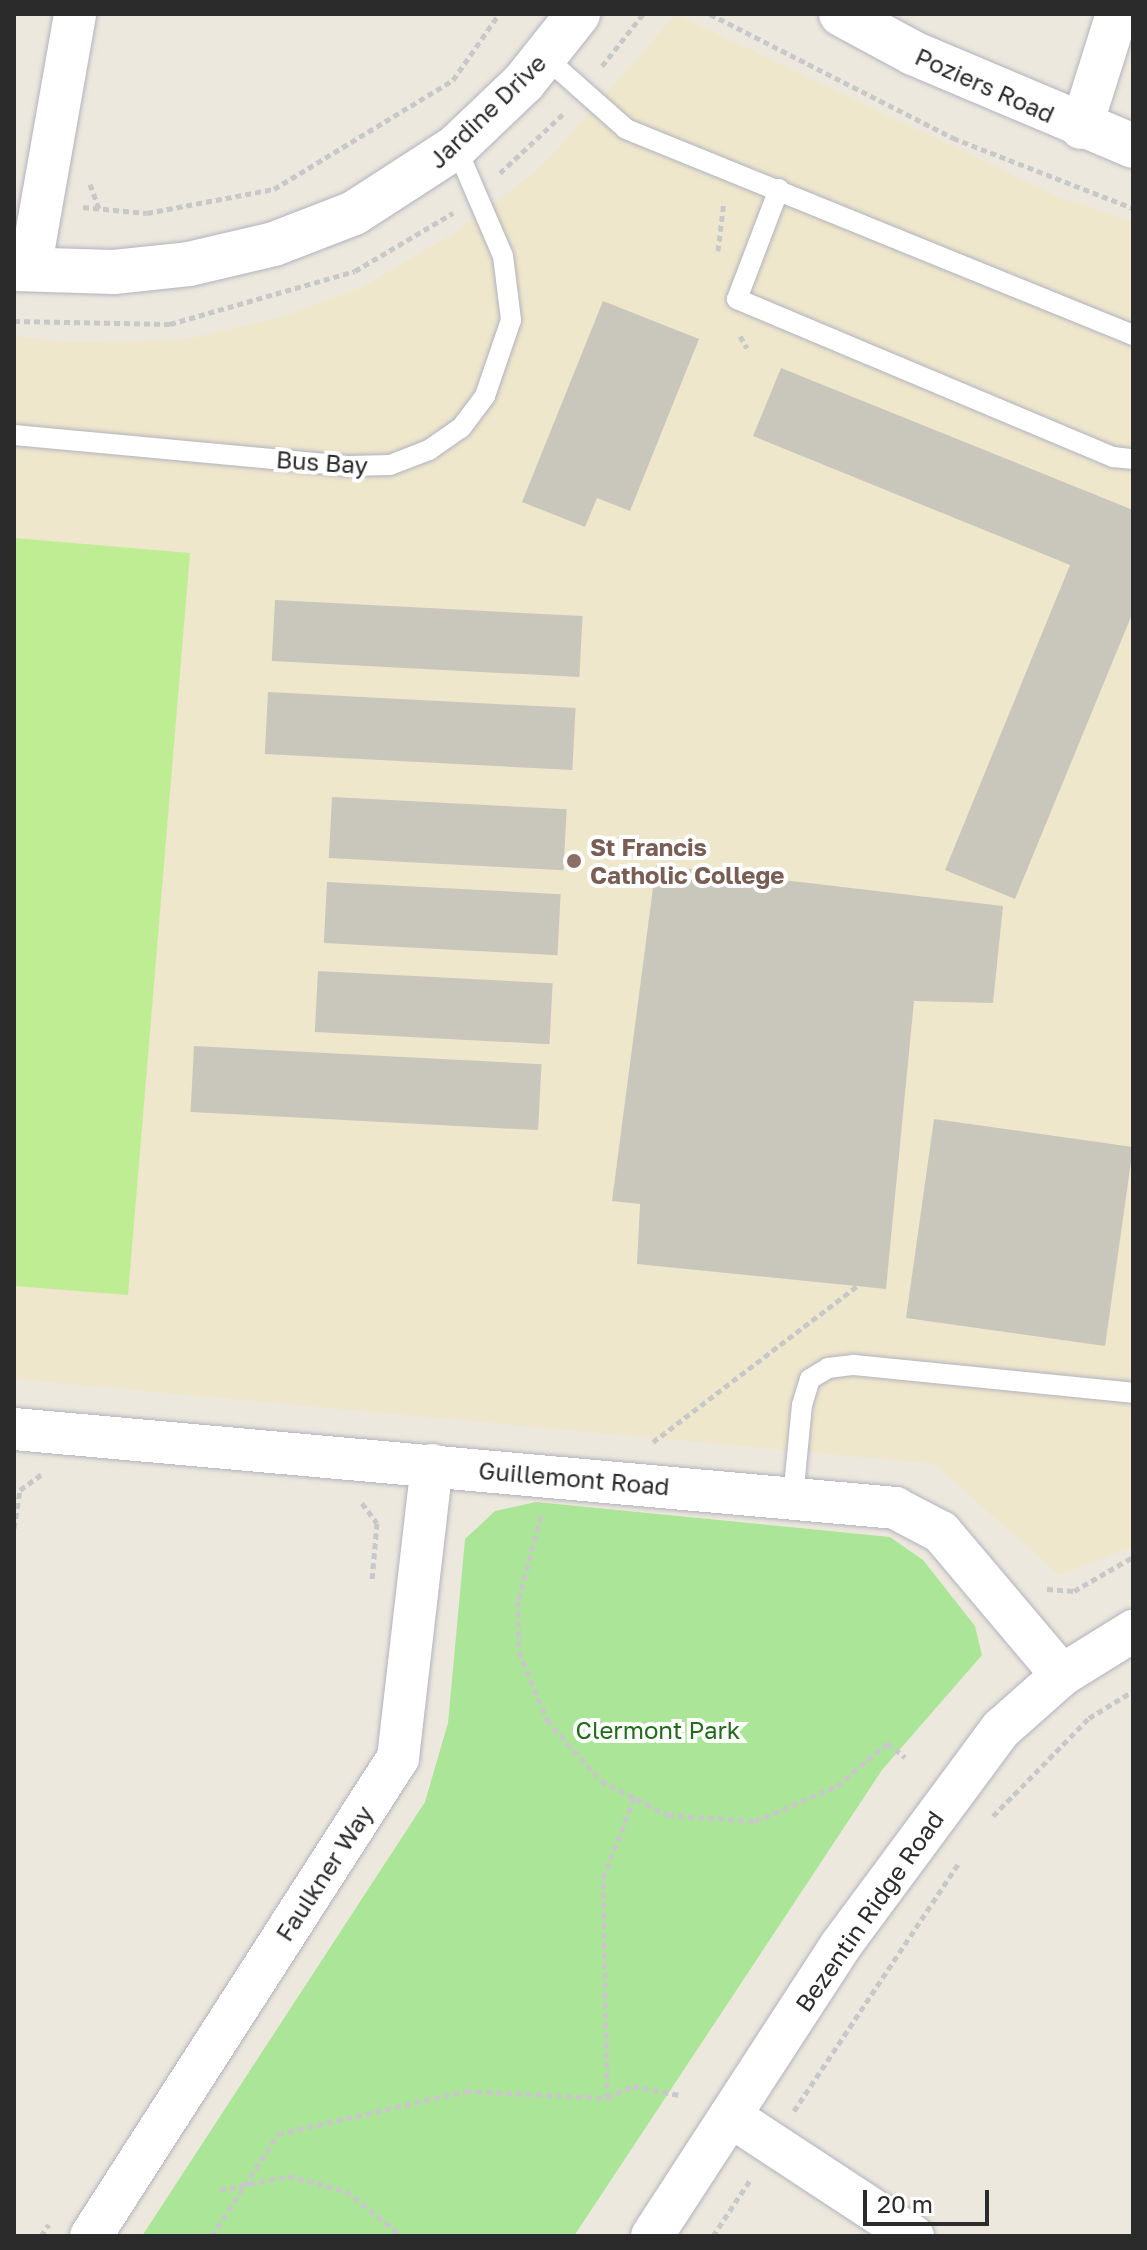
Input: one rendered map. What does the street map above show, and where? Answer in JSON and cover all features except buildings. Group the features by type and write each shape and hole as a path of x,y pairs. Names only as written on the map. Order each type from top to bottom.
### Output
{"street":[{"path":"22,269 42,202 75,14"},
{"name":"Jardine Drive","path":"22,269 114,272 274,244 354,213 456,147 534,69 578,14"},
{"name":"Poziers Road","path":"841,14 1081,128 1133,146"},
{"path":"1081,128 1117,14"},
{"name":"Guillemont Road","path":"14,1429 895,1508 941,1532 1062,1675"},
{"name":"Faulkner Way","path":"91,2236 398,1758 432,1465"},
{"name":"Bezentin Ridge Road","path":"652,2236 935,1816 1001,1729 1062,1675 1133,1631"},
{"path":"730,2116 913,2236"}],"lane":[{"path":"534,69 626,129 1133,335"},
{"name":"Bus Bay","path":"14,435 350,466 390,465 429,450 461,428 485,396 511,320 503,256 456,147"},
{"path":"779,189 737,299 1133,460"},
{"path":"793,1498 802,1405 810,1379 828,1368 854,1365 1133,1393"}],"path":[{"path":"42,202 147,213 274,189 453,80 499,14"},
{"path":"710,14 953,138 1133,208"},
{"path":"534,69 570,119"},
{"path":"710,192 724,198 717,260"},
{"path":"733,323 747,348"},
{"path":"653,1442 857,1286"},
{"path":"543,1511 518,1601 519,1652 547,1720 601,1781 668,1815 755,1821 837,1786 887,1743 905,1757"},
{"path":"372,1587 377,1523"},
{"path":"991,1819 1077,1728 1132,1688"},
{"path":"607,2098 603,1878 634,1798"},
{"path":"713,2236 964,1856"},
{"path":"212,2236 278,2134 466,2091 607,2098 633,2086 679,2095"},
{"path":"220,2190 288,2176 346,2191 402,2236"},
{"path":"41,2236 59,2209"}],"shaded area":[{"name":"St Francis Catholic College","path":"676,14 1059,197 1133,221 1133,1547 1059,1575 934,1464 14,1379 14,336 75,342 187,339 281,317 362,287 453,234 542,166"}],"green space":[{"path":"14,538 190,553 128,1295 14,1286"},
{"name":"Clermont Park","path":"536,1502 890,1537 923,1560 975,1626 982,1655 882,1770 574,2236 142,2236 425,1802 448,1723 465,1539 495,1511"}],"place":[{"name":"St Francis Catholic College","path":"574,861"}]}
